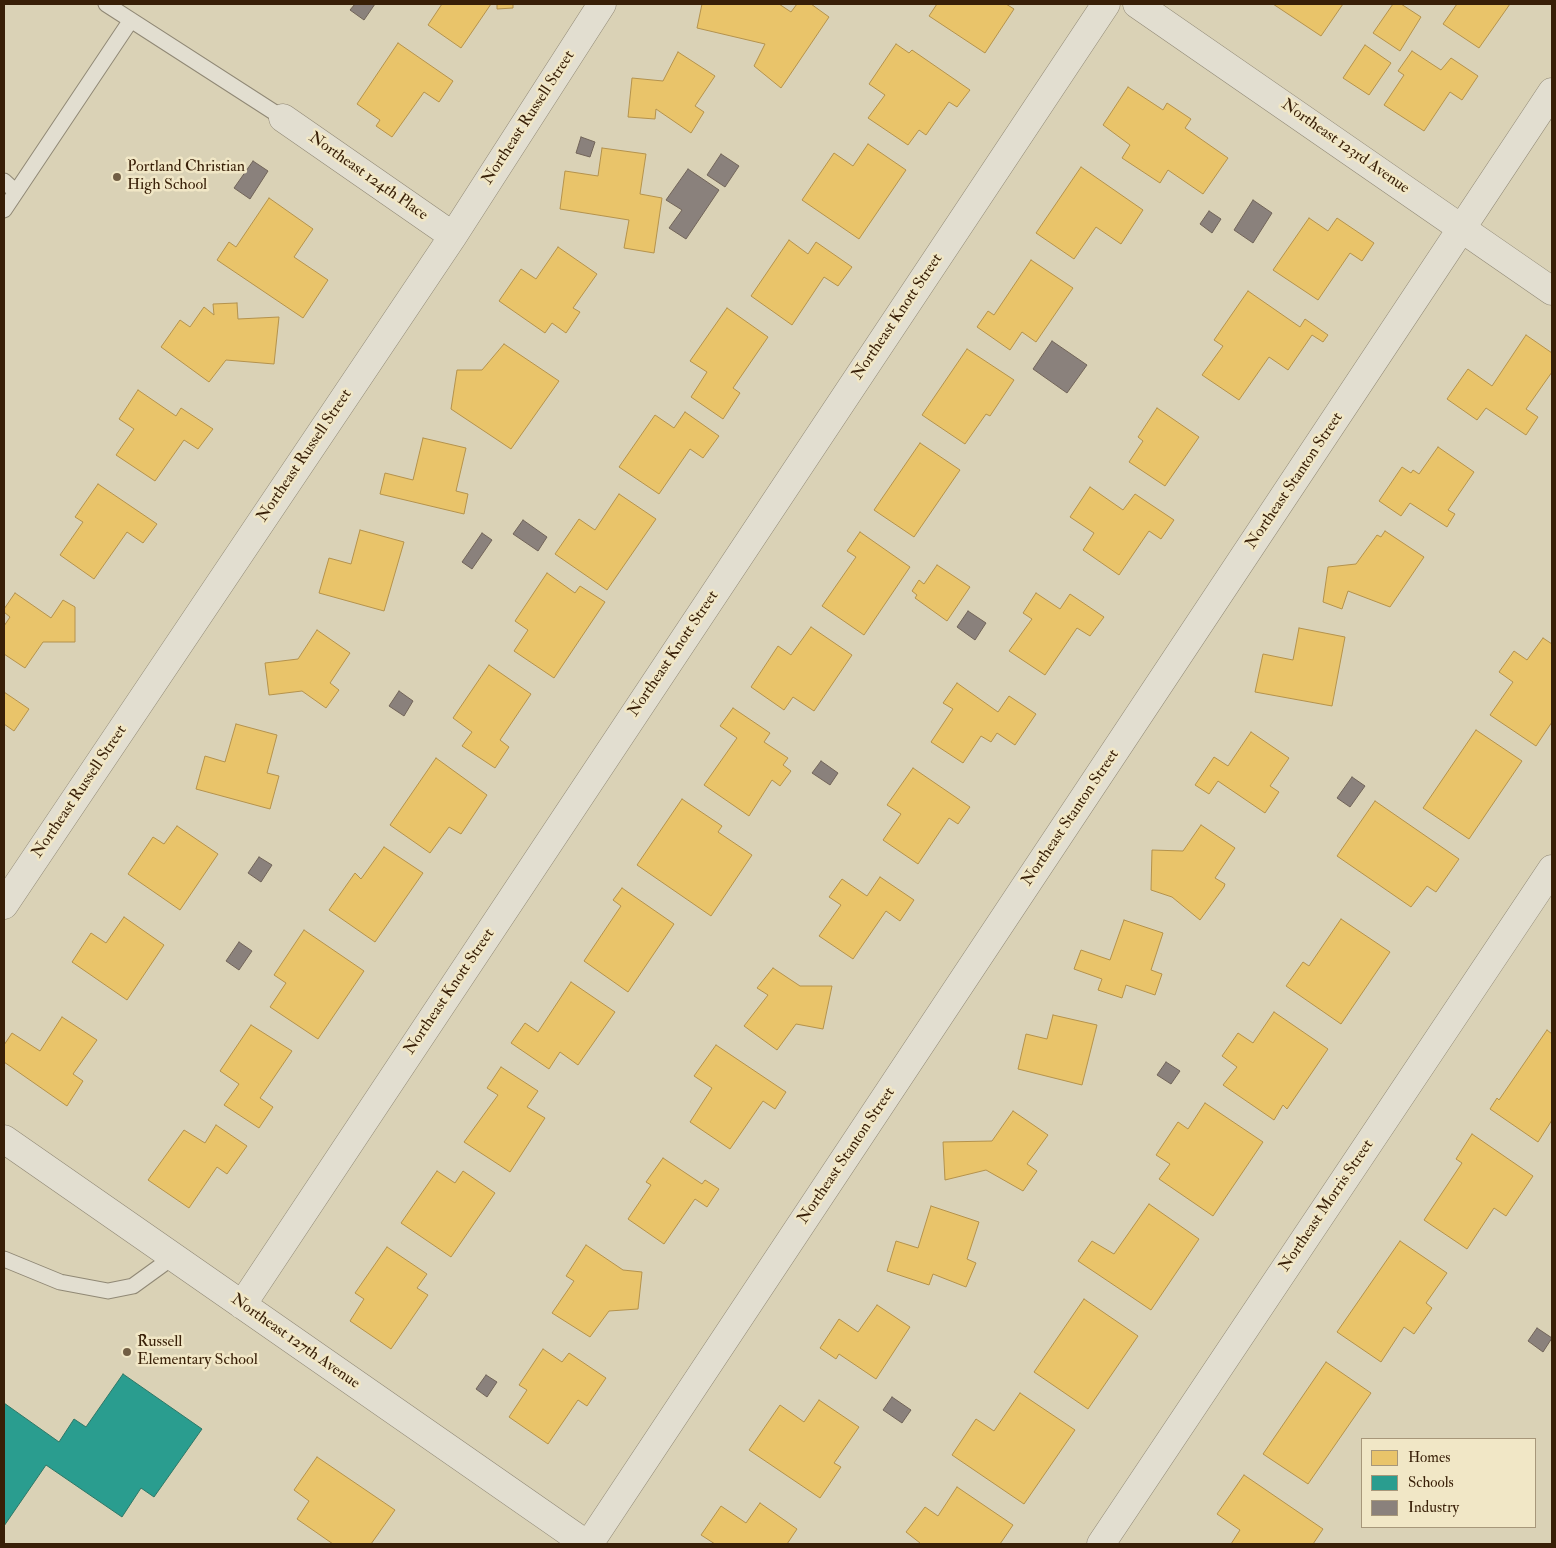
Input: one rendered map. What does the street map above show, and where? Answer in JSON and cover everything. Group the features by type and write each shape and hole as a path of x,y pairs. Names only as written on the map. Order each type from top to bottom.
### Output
{"street":[{"name":"Northeast Russell Street","path":"4,905 453,236 602,4"},
{"name":"Northeast Knott Street","path":"242,1305 1106,4"},
{"name":"Northeast 123rd Avenue","path":"1137,4 1552,291"},
{"name":"Northeast Stanton Street","path":"588,1544 1552,92"},
{"name":"Northeast 124th Place","path":"283,118 453,236"},
{"name":"Northeast Morris Street","path":"1101,1544 1552,869"},
{"name":"Northeast 127th Avenue","path":"4,1139 588,1544"}],"lane":[{"path":"106,4 283,118"},
{"path":"4,210 131,20"},
{"path":"4,181 16,192"},
{"path":"4,1258 60,1282 108,1290 132,1286 173,1257"}],"building: Homes":[{"path":"442,4 491,4 461,48 428,25"},
{"path":"497,4 513,4 513,8 497,9"},
{"path":"702,4 779,4 791,12 797,4 811,4 829,17 781,88 754,66 765,44 697,28"},
{"path":"937,4 1006,4 1014,9 985,53 929,16"},
{"path":"1273,4 1343,4 1321,36"},
{"path":"1393,4 1401,4 1421,17 1400,51 1373,33"},
{"path":"1457,4 1510,4 1479,48 1443,24"},
{"path":"398,43 453,81 439,102 424,92 392,137 376,126 380,120 357,104"},
{"path":"896,44 909,53 912,50 970,90 957,107 949,102 926,135 919,130 908,145 868,118 885,95 869,84"},
{"path":"1365,45 1391,63 1369,95 1343,78"},
{"path":"1412,51 1441,70 1451,58 1478,76 1462,100 1450,92 1424,131 1384,105 1404,75 1398,71"},
{"path":"678,52 715,76 695,106 704,112 691,133 656,109 655,119 628,117 632,78 663,81"},
{"path":"1128,87 1163,110 1167,103 1191,119 1185,128 1228,158 1203,194 1168,170 1160,183 1122,158 1130,145 1103,125"},
{"path":"868,144 906,170 859,239 802,200 834,153 853,166"},
{"path":"602,148 646,154 640,194 662,198 654,253 624,248 629,220 560,209 565,171 598,176"},
{"path":"1081,167 1143,210 1121,244 1096,227 1074,259 1036,233"},
{"path":"269,198 313,229 294,257 328,280 303,318 217,260 229,242 236,247"},
{"path":"1309,218 1328,231 1337,218 1374,243 1362,261 1350,253 1318,300 1273,270"},
{"path":"789,240 808,254 816,242 852,267 838,286 824,277 792,325 751,296"},
{"path":"558,247 597,274 573,308 580,312 566,333 552,323 545,333 499,301 521,269 536,279"},
{"path":"1031,260 1073,288 1036,342 1022,332 1010,350 977,327 988,311 994,315"},
{"path":"1248,291 1300,327 1305,319 1328,335 1323,342 1312,335 1288,370 1269,357 1239,400 1202,375 1223,346 1214,340"},
{"path":"237,303 238,319 279,317 274,364 226,360 209,382 161,347 180,320 190,327 204,307 214,315 213,304"},
{"path":"727,308 768,337 733,388 740,393 723,419 691,397 707,372 690,361"},
{"path":"1526,335 1552,353 1552,372 1526,409 1538,417 1526,435 1486,408 1477,420 1447,399 1468,369 1492,386"},
{"path":"504,344 559,381 511,449 451,409 457,370 482,370"},
{"path":"967,349 1014,380 990,416 986,414 965,444 922,415"},
{"path":"138,390 176,416 181,408 213,429 198,449 184,440 155,481 116,455 134,429 119,419"},
{"path":"1157,408 1199,437 1165,486 1129,462 1143,441 1138,437"},
{"path":"685,412 719,436 703,458 690,449 659,494 619,467 655,415 674,428"},
{"path":"423,438 466,448 456,491 468,494 464,514 380,494 385,473 413,480"},
{"path":"920,443 960,470 914,537 874,510"},
{"path":"1438,447 1474,472 1448,510 1455,514 1447,527 1410,503 1401,516 1379,501 1402,467 1411,473 1413,470 1419,474"},
{"path":"98,484 157,524 143,543 127,532 94,579 60,555 83,522 75,517"},
{"path":"1090,487 1123,510 1135,494 1174,520 1161,539 1149,531 1119,575 1083,550 1094,533 1070,517"},
{"path":"619,494 656,519 607,590 555,554 579,519 595,530"},
{"path":"360,530 404,542 384,611 319,593 329,558 351,564"},
{"path":"1385,531 1424,557 1390,607 1348,591 1342,609 1323,602 1328,567 1356,564 1377,535 1381,537"},
{"path":"860,532 910,567 864,635 822,606 856,557 847,551"},
{"path":"937,565 970,587 947,621 915,598 917,595 912,591 919,580 924,584"},
{"path":"547,573 575,593 580,586 605,602 554,678 514,651 528,630 515,621"},
{"path":"15,593 51,618 63,600 75,607 75,642 43,642 25,668 4,654 4,626 10,617 4,612 4,609"},
{"path":"1036,593 1060,609 1070,594 1104,617 1090,636 1077,628 1045,675 1009,651 1032,619 1023,613"},
{"path":"811,627 852,655 814,711 793,697 784,710 751,687 778,646 791,655"},
{"path":"1299,628 1345,637 1332,706 1255,692 1263,654 1293,660"},
{"path":"317,630 350,653 330,683 339,690 326,708 302,691 269,695 265,663 298,659"},
{"path":"1543,638 1552,644 1552,722 1536,746 1490,715 1513,682 1499,672 1514,651 1527,660"},
{"path":"489,665 531,694 500,740 509,747 495,768 462,746 472,732 453,718"},
{"path":"957,683 998,712 1009,696 1036,714 1015,745 997,733 991,742 981,736 963,763 931,742 953,709 943,703"},
{"path":"4,692 29,709 14,731 4,724"},
{"path":"733,708 770,733 764,742 788,758 783,765 791,771 780,786 772,780 749,816 704,785 737,738 720,726"},
{"path":"236,724 277,735 267,773 279,776 270,809 196,789 205,756 225,762"},
{"path":"1476,730 1522,761 1469,839 1423,808"},
{"path":"1251,732 1289,758 1270,786 1279,792 1265,813 1218,781 1209,794 1195,785 1214,757 1228,766"},
{"path":"436,758 487,795 461,834 449,827 430,853 390,825"},
{"path":"913,768 970,807 958,824 949,818 918,864 883,840 901,814 887,805"},
{"path":"682,799 722,826 718,832 752,855 711,916 637,865"},
{"path":"1375,801 1459,859 1436,892 1427,886 1411,907 1337,856"},
{"path":"1201,825 1235,848 1215,878 1225,884 1224,887 1200,920 1172,897 1151,890 1152,850 1183,851"},
{"path":"177,826 218,854 180,910 128,874 153,837 164,844"},
{"path":"384,847 423,873 375,942 329,910 355,873 361,879"},
{"path":"880,877 914,900 900,921 886,911 853,959 819,936 841,905 829,897 842,879 867,896"},
{"path":"622,888 674,924 628,992 584,961 621,906 613,900"},
{"path":"124,917 164,945 127,1000 72,962 91,933 106,943"},
{"path":"1341,919 1390,952 1341,1024 1286,986 1303,962 1309,966"},
{"path":"1124,920 1163,933 1151,970 1162,974 1155,995 1126,985 1122,998 1098,990 1102,979 1074,969 1081,950 1110,960"},
{"path":"304,930 364,971 318,1039 270,1007 286,983 274,975"},
{"path":"773,968 800,986 832,986 823,1029 796,1024 777,1050 744,1026 768,995 757,988"},
{"path":"571,982 615,1012 578,1065 560,1052 549,1069 511,1043 525,1023 538,1032"},
{"path":"1274,1012 1328,1049 1287,1109 1283,1105 1274,1120 1223,1085 1237,1067 1222,1056 1238,1033 1253,1043"},
{"path":"1053,1015 1097,1025 1082,1085 1018,1069 1026,1034 1047,1039"},
{"path":"62,1017 97,1040 73,1074 83,1081 67,1106 4,1062 4,1045 12,1033 40,1051"},
{"path":"251,1025 292,1051 260,1098 273,1107 259,1128 224,1105 239,1084 220,1071"},
{"path":"1547,1030 1552,1034 1552,1120 1538,1142 1490,1109 1497,1098 1499,1100"},
{"path":"716,1045 786,1092 775,1109 763,1101 730,1149 690,1122 712,1088 694,1076"},
{"path":"501,1067 538,1091 527,1107 545,1118 510,1172 464,1142 498,1095 487,1088"},
{"path":"1205,1103 1263,1142 1213,1216 1159,1179 1170,1164 1156,1155 1178,1122 1188,1129"},
{"path":"1013,1111 1048,1135 1027,1164 1037,1171 1023,1191 986,1170 945,1180 943,1142 992,1141"},
{"path":"216,1125 247,1146 227,1174 217,1167 189,1208 148,1180 184,1130 205,1143"},
{"path":"1472,1134 1533,1176 1506,1216 1494,1208 1467,1249 1424,1220 1462,1163 1456,1159"},
{"path":"663,1158 702,1184 705,1180 719,1189 707,1207 695,1199 664,1244 628,1219 651,1185 646,1182"},
{"path":"437,1171 455,1183 463,1171 495,1193 451,1257 401,1223"},
{"path":"1149,1204 1199,1239 1151,1310 1078,1261 1092,1241 1114,1254"},
{"path":"931,1206 979,1222 967,1259 976,1263 966,1287 933,1274 929,1285 887,1271 896,1241 918,1248"},
{"path":"1400,1241 1447,1273 1426,1303 1432,1308 1414,1334 1404,1327 1381,1362 1337,1332"},
{"path":"586,1245 623,1270 642,1272 638,1309 609,1311 590,1337 552,1313 574,1281 566,1276"},
{"path":"387,1247 427,1274 417,1288 428,1295 391,1349 350,1321 364,1299 355,1293"},
{"path":"1084,1299 1138,1336 1088,1409 1034,1372"},
{"path":"877,1305 910,1327 876,1379 839,1354 836,1359 820,1348 839,1319 858,1332"},
{"path":"543,1349 562,1362 569,1353 606,1378 587,1406 578,1400 548,1444 509,1417 527,1390 519,1385"},
{"path":"1326,1362 1371,1393 1308,1484 1263,1454"},
{"path":"1020,1393 1075,1430 1024,1504 952,1455 976,1419 994,1431"},
{"path":"819,1400 859,1427 834,1463 841,1467 820,1498 749,1450 780,1405 804,1422"},
{"path":"317,1457 395,1510 371,1544 333,1544 297,1519 309,1501 294,1490"},
{"path":"1244,1475 1323,1529 1313,1544 1231,1544 1240,1530 1217,1514"},
{"path":"957,1487 1013,1525 1000,1544 919,1544 906,1532 925,1507 938,1516"},
{"path":"760,1503 797,1529 787,1544 715,1544 701,1535 721,1506 746,1523"}],"building: Schools":[{"path":"123,1374 202,1429 154,1497 141,1488 122,1517 46,1465 4,1526 4,1403 59,1442 74,1419 86,1427"}],"building: Industry":[{"path":"355,4 375,4 364,20 350,10"},
{"path":"581,137 595,142 590,157 576,153"},
{"path":"721,154 739,166 725,187 707,175"},
{"path":"253,161 268,171 250,199 234,188"},
{"path":"688,169 719,190 686,239 669,228 682,210 666,200"},
{"path":"1253,200 1272,213 1253,243 1234,230"},
{"path":"1209,211 1221,219 1212,233 1200,224"},
{"path":"1052,341 1087,365 1067,393 1033,369"},
{"path":"523,520 547,537 538,551 513,534"},
{"path":"482,533 492,540 472,569 462,562"},
{"path":"968,611 986,623 975,640 957,627"},
{"path":"399,691 413,701 404,716 389,706"},
{"path":"821,761 838,773 830,785 812,773"},
{"path":"1352,777 1365,786 1350,807 1337,798"},
{"path":"259,857 272,865 261,882 248,873"},
{"path":"239,942 252,951 239,970 226,961"},
{"path":"1166,1062 1180,1071 1171,1084 1157,1075"},
{"path":"1537,1328 1552,1338 1543,1352 1528,1341"},
{"path":"486,1375 497,1382 487,1397 476,1389"},
{"path":"892,1397 911,1410 902,1423 883,1410"}],"place":[{"name":"Portland Christian High School","path":"117,177"},
{"name":"Russell Elementary School","path":"127,1352"}]}
